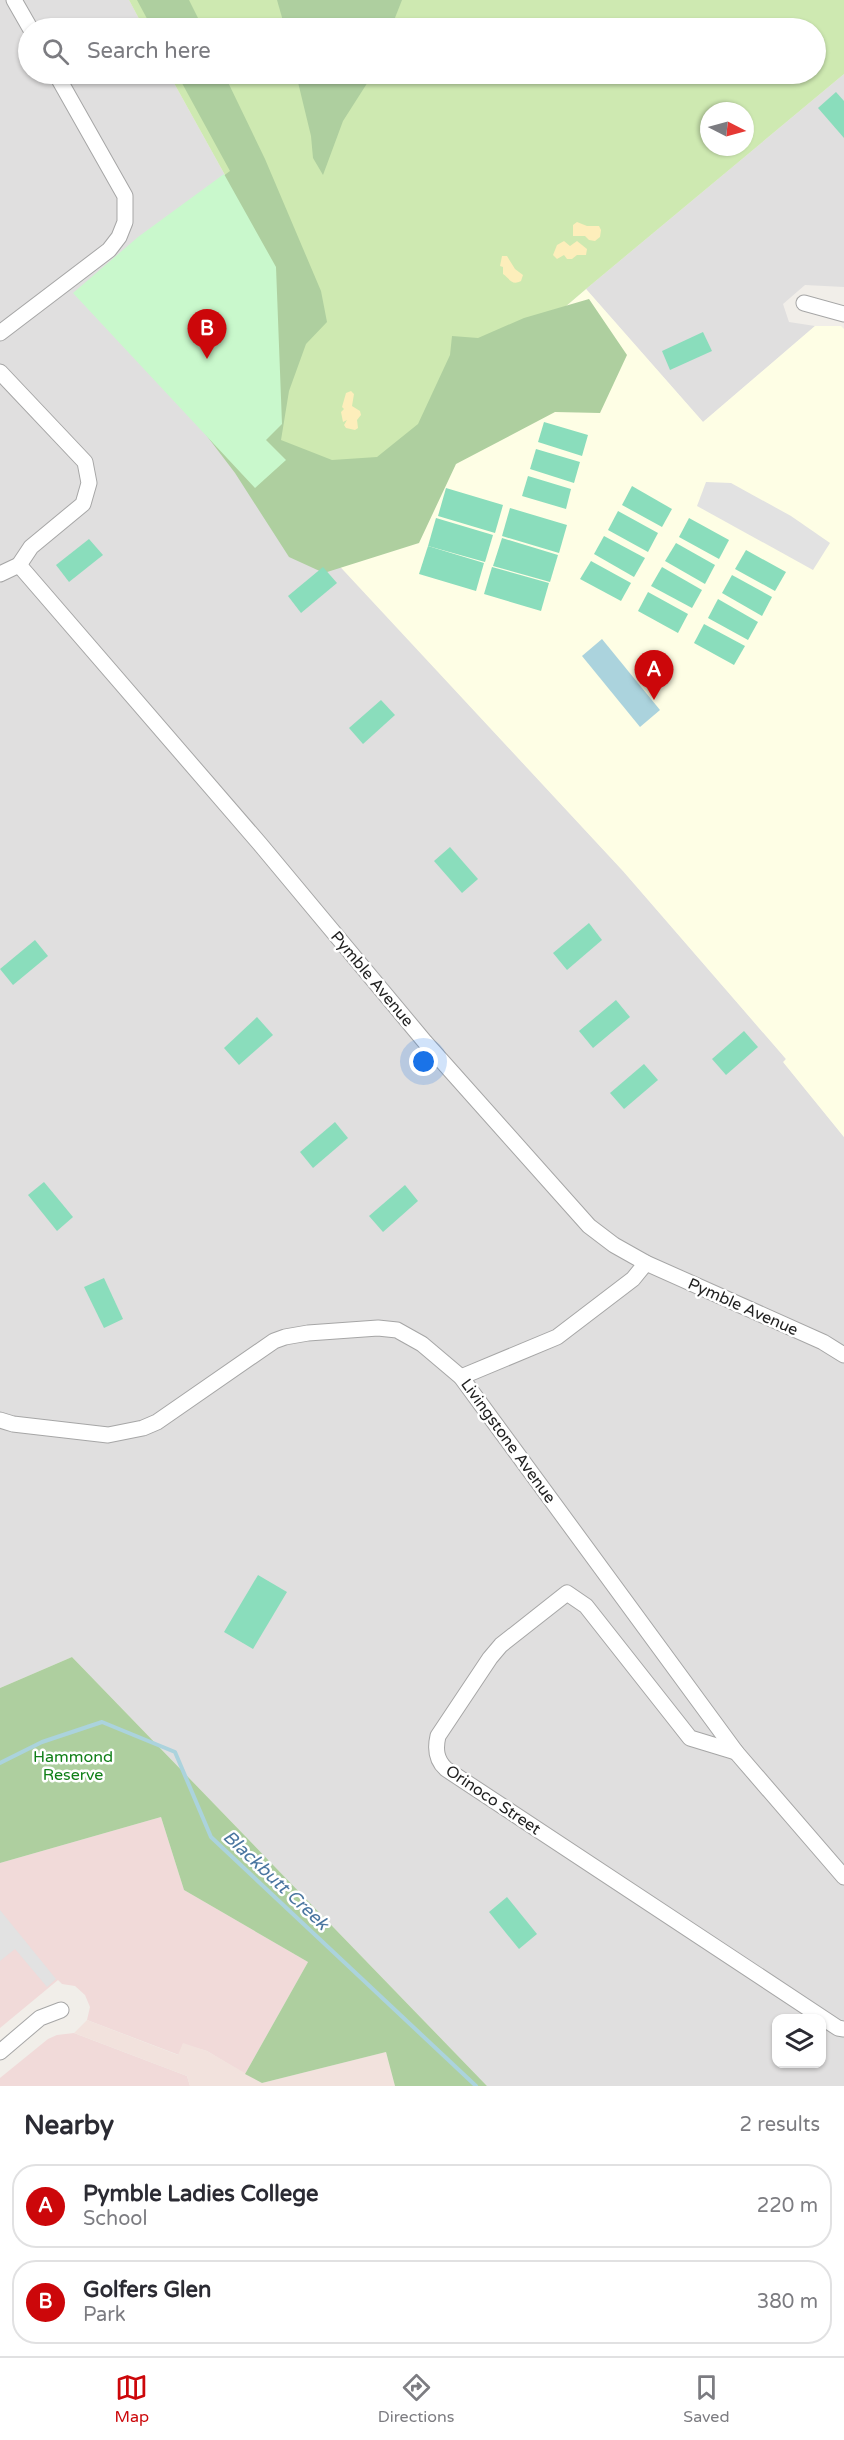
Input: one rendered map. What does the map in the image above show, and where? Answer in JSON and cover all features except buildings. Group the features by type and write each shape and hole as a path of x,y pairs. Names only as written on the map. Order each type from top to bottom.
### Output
{"street":[{"path":"14,0 24,18"},
{"path":"0,333 109,250 119,237 125,222 125,196 62,84"},
{"path":"804,303 844,314"},
{"path":"0,372 85,462 89,483 83,504 31,548 19,565 0,574"},
{"name":"Pymble Avenue","path":"19,565 260,844 425,1042 589,1226 614,1245 646,1263 824,1342 844,1355"},
{"path":"461,1377 557,1337 633,1279 646,1263"},
{"name":"Livingstone Avenue","path":"0,1420 13,1424 108,1435 143,1428 157,1422 274,1341 308,1333 378,1328 397,1330 422,1344 461,1377 736,1752 844,1877"},
{"name":"Orinoco Street","path":"736,1752 690,1738 586,1606 567,1593 501,1645 438,1736 436,1745 440,1764 446,1769 838,2028 844,2029"},
{"path":"0,2052 40,2018 61,2010"}],"shaded area":[{"path":"0,0 129,0 139,18 18,18 18,84 175,84 276,267 306,529 623,871 786,1059 784,1063 844,1137 844,2086 487,2086 72,1657 0,1688"},
{"path":"844,74 844,287 805,285 783,304 789,322 815,326 703,422 586,289 746,156 754,156 754,149"},
{"path":"586,289 703,422 815,326 841,326 844,329 844,1137 783,1062 786,1059 623,871 305,529"},
{"path":"706,482 731,483 791,516 830,543 813,570 697,506"},
{"path":"161,1817 184,1890 308,1962 245,2074 207,2051 183,2044 179,2055 87,2020 90,2007 85,1995 75,1986 62,1984 58,1980 0,2028 0,1863"},
{"path":"0,1910 56,1979 47,1987 15,1949 0,1961"},
{"path":"87,2020 178,2055 183,2043 207,2051 262,2083 386,2052 395,2086 190,2086 187,2076 74,2033"},
{"path":"74,2033 187,2076 190,2086 0,2086 0,2078 48,2039 57,2035"}],"green space":[{"path":"129,0 844,0 844,74 754,149 754,102 700,102 700,156 746,156 376,469 344,479 265,440 276,267 175,84 826,84 826,18 139,18"},
{"path":"137,0 189,0 198,18 147,18"},
{"path":"277,0 402,0 395,18 282,18"},
{"path":"182,84 229,84 265,159 321,291 327,322 306,344 289,391 281,440 332,460 377,457 418,424 450,355 452,336 478,338 524,318 589,299 627,355 600,413 555,412 456,464 419,543 324,573 289,557 235,473 178,398 165,219 230,171"},
{"path":"298,84 367,84 343,121 323,175 313,158 311,136"},
{"path":"836,92 844,101 844,138 818,108"},
{"path":"224,174 276,267 282,424 266,440 286,460 255,488 73,293 138,237"},
{"path":"703,332 712,351 670,370 662,351"},
{"path":"544,422 588,435 582,456 538,442"},
{"path":"536,449 580,462 574,483 530,469"},
{"path":"528,476 571,489 566,509 522,496"},
{"path":"632,486 672,509 662,527 622,505"},
{"path":"446,488 503,505 495,533 438,516"},
{"path":"510,508 567,525 559,553 502,536"},
{"path":"618,511 658,533 648,552 608,530"},
{"path":"436,518 493,535 485,562 428,546"},
{"path":"689,518 729,540 719,559 679,537"},
{"path":"604,536 645,558 634,577 594,554"},
{"path":"502,538 558,555 550,582 493,566"},
{"path":"89,539 103,555 69,582 56,565"},
{"path":"676,543 715,565 705,584 665,561"},
{"path":"428,546 484,563 476,591 419,574"},
{"path":"746,550 786,572 775,591 735,569"},
{"path":"591,561 631,583 621,601 580,579"},
{"path":"323,567 337,583 301,613 288,596"},
{"path":"492,567 549,583 541,611 484,594"},
{"path":"662,567 702,590 692,608 651,586"},
{"path":"732,575 772,597 762,616 722,593"},
{"path":"648,592 688,614 678,633 638,611"},
{"path":"718,599 758,622 748,640 708,618"},
{"path":"704,624 745,646 734,665 694,643"},
{"path":"381,700 395,715 363,744 349,728"},
{"path":"450,847 478,879 462,893 434,861"},
{"path":"589,923 602,940 567,970 553,953"},
{"path":"35,940 48,956 13,985 0,969"},
{"path":"616,1000 630,1017 593,1048 579,1031"},
{"path":"257,1017 273,1035 239,1065 224,1048"},
{"path":"744,1031 758,1047 726,1075 712,1059"},
{"path":"644,1064 658,1080 624,1109 610,1093"},
{"path":"335,1122 348,1138 313,1168 300,1152"},
{"path":"44,1182 73,1217 57,1231 28,1195"},
{"path":"405,1185 418,1201 383,1232 369,1216"},
{"path":"104,1278 123,1319 104,1328 84,1287"},
{"path":"258,1575 287,1592 253,1649 224,1632"},
{"name":"Hammond Reserve","path":"72,1657 487,2086 395,2086 386,2052 262,2083 245,2074 308,1962 184,1890 161,1817 0,1863 0,1688"},
{"path":"507,1897 537,1934 519,1949 489,1912"}],"sand":[{"path":"577,222 587,226 599,226 600,237 595,241 585,236 573,236 573,225"},
{"path":"564,241 570,246 577,241 587,249 586,255 577,255 572,259 567,259 564,255 557,259 553,255 557,245"},
{"path":"502,256 507,256 515,269 523,275 521,281 513,282 503,274 503,267 500,266"},
{"path":"351,391 354,394 352,406 360,411 361,415 357,420 358,428 355,430 346,428 344,425 347,420 343,422 341,412 344,409 342,407 346,393"}],"water":[{"path":"602,639 660,710 640,727 582,656"}],"waterway":[{"name":"Blackbutt Creek","path":"0,1763 42,1742 102,1722 175,1752 211,1837 476,2086"}],"place":[{"name":"Golfers Glen","path":"207,359"},
{"name":"Pymble Ladies College","path":"654,700"}]}
